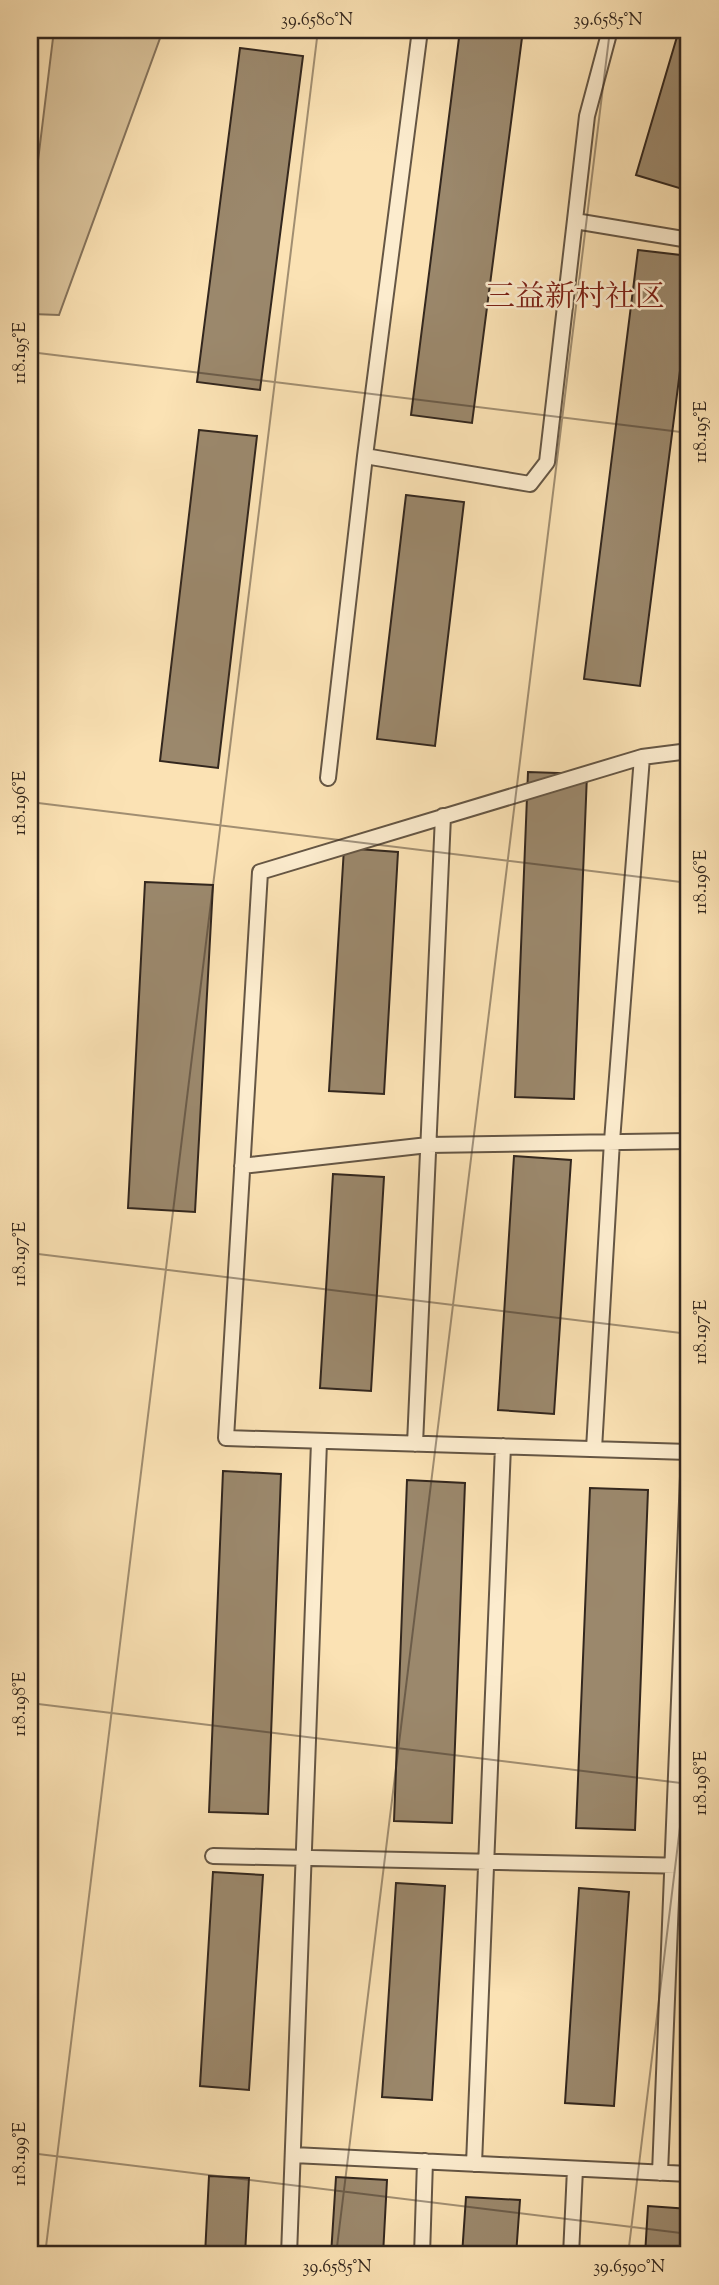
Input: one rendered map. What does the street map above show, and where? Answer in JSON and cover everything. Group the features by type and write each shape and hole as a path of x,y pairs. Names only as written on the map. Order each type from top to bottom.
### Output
{"lane":[{"path":"328,778 365,456 419,30"},
{"path":"365,456 530,484 547,462 587,116 610,30"},
{"path":"575,221 689,240"},
{"path":"660,2173 689,1452 226,1438 260,872 642,757 689,751"},
{"path":"594,1449 612,1141 642,757"},
{"path":"415,1444 443,816"},
{"path":"242,1166 428,1145 689,1142"},
{"path":"289,2255 319,1442"},
{"path":"474,2164 503,1446"},
{"path":"213,1857 689,1866"},
{"path":"293,2155 689,2174"},
{"path":"422,2255 425,2161"},
{"path":"571,2255 575,2169"}],"shaded area":[{"path":"54,30 163,30 59,315 32,314 30,226"}],"building":[{"path":"460,30 523,30 472,423 411,415"},
{"path":"679,30 689,30 689,191 636,175"},
{"path":"240,48 303,56 260,390 197,382"},
{"path":"638,250 689,256 689,300 640,686 584,679"},
{"path":"199,430 257,436 218,768 160,761"},
{"path":"406,495 464,502 435,746 377,739"},
{"path":"528,772 587,774 574,1099 515,1097"},
{"path":"344,848 398,852 384,1094 329,1091"},
{"path":"145,882 213,885 195,1212 128,1208"},
{"path":"514,1156 571,1160 554,1414 498,1410"},
{"path":"333,1174 384,1177 371,1391 320,1388"},
{"path":"689,1335 689,1413 684,1413"},
{"path":"223,1471 281,1474 268,1814 209,1812"},
{"path":"407,1480 465,1483 452,1823 394,1821"},
{"path":"590,1488 648,1490 635,1830 576,1828"},
{"path":"213,1872 263,1875 249,2090 200,2086"},
{"path":"396,1883 445,1886 432,2100 382,2097"},
{"path":"579,1888 629,1892 614,2106 565,2103"},
{"path":"209,2176 249,2178 245,2255 205,2255"},
{"path":"336,2177 387,2180 383,2255 331,2255"},
{"path":"466,2197 520,2200 516,2255 462,2255"},
{"path":"648,2206 689,2209 689,2255 645,2255"}],"district":[{"name":"三益新村社区","path":"575,298"}]}
